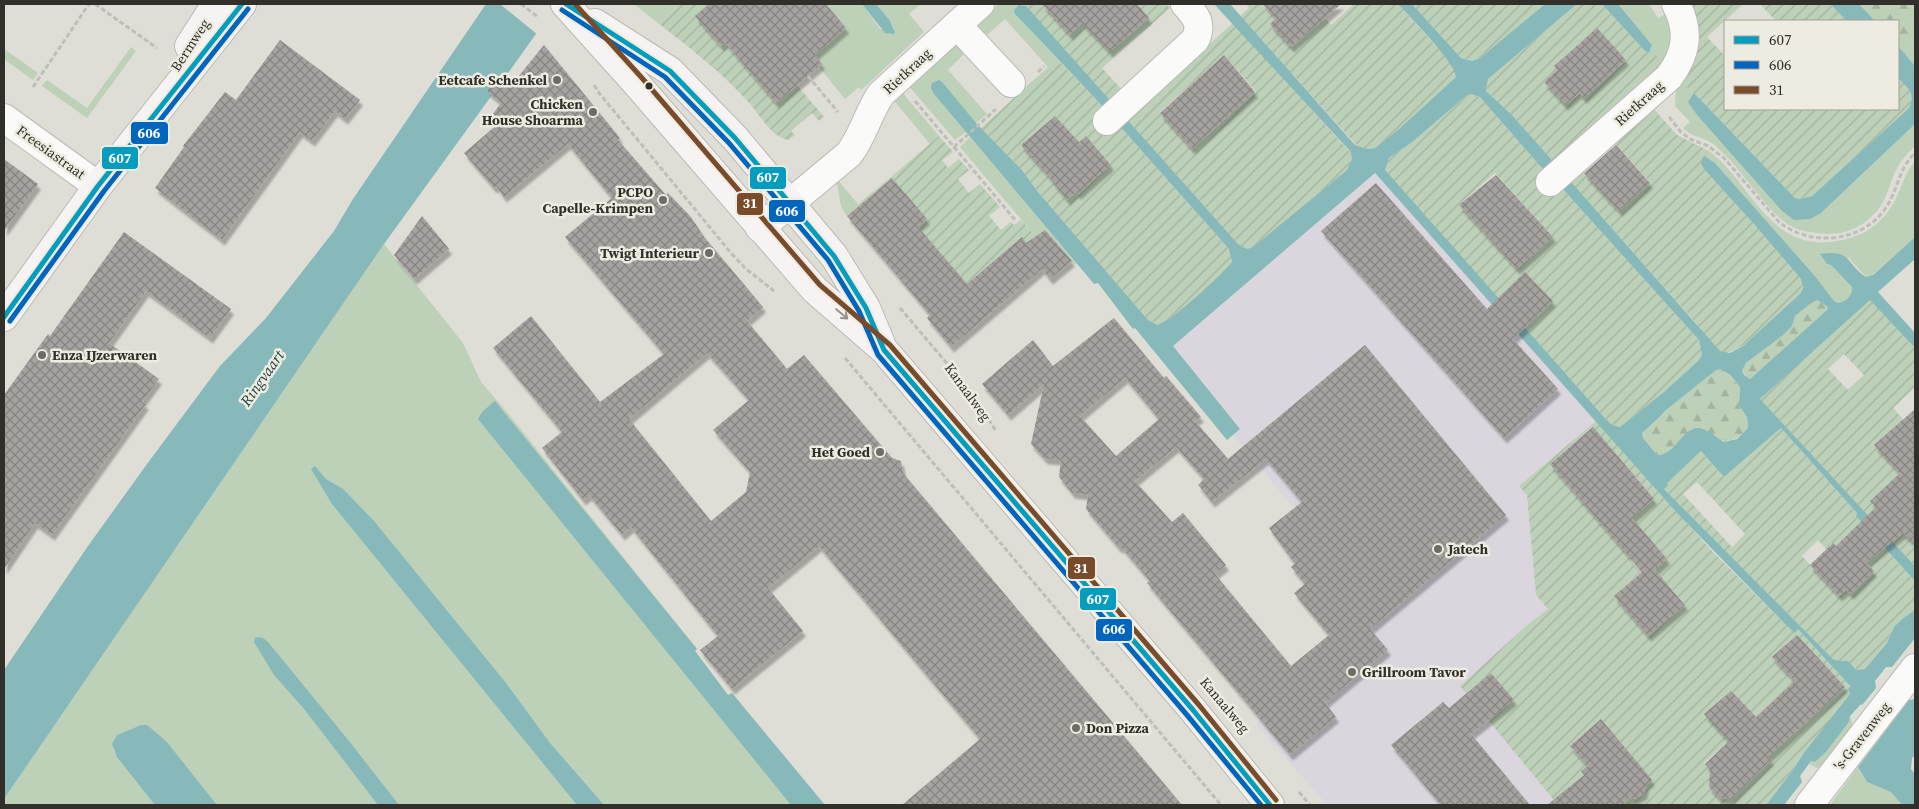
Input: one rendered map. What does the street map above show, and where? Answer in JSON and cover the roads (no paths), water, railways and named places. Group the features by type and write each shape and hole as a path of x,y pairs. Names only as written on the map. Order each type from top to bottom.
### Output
{"main road":[{"name":"Bermweg","path":"98,186 216,4"},
{"name":"Bermweg","path":"4,317 98,186 242,4"},
{"name":"Kanaalweg","path":"565,4 670,71 735,138 834,256 866,308 884,350"},
{"name":"Kanaalweg","path":"565,4 815,290 884,350 1194,710 1270,805"}],"street":[{"name":"Rietkraag","path":"760,228 848,154 860,137 873,106 881,94 980,4"},
{"path":"1107,121 1195,40 1199,29 1198,18 1185,4"},
{"name":"Rietkraag","path":"1550,182 1669,76 1681,60 1684,51 1685,29 1676,4"},
{"path":"957,24 1011,83"},
{"name":"Freesiastraat","path":"4,118 98,186"},
{"name":"'s-Gravenweg","path":"1809,805 1915,668"}],"water":[{"name":"Ringvaart","path":"486,4 557,4 506,76 487,91 492,95 384,244 4,799 4,670 88,546 220,366 266,318 334,231 353,199"},
{"path":"862,4 876,4 890,21 895,32 894,34 885,33"},
{"path":"1214,4 1230,4 1355,145 1367,149 1375,148 1399,129 1456,77 1454,70 1441,51 1398,4 1412,4 1461,58 1472,61 1480,58 1545,4 1577,4 1488,79 1486,91 1512,115 1720,351 1730,353 1743,346 1800,294 1803,288 1801,279 1705,170 1701,164 1703,157 1715,163 1815,276 1834,301 1838,303 1848,298 1852,287 1831,265 1827,264 1820,254 1830,253 1843,256 1866,277 1873,275 1915,237 1915,259 1878,292 1915,333 1915,348 1870,300 1760,399 1915,566 1915,581 1856,516 1857,513 1781,428 1724,477 1701,451 1667,483 1668,486 1664,489 1834,660 1848,661 1856,670 1865,669 1887,643 1894,627 1915,610 1915,638 1892,667 1886,667 1875,681 1876,688 1850,716 1849,722 1826,752 1815,762 1811,761 1800,776 1802,782 1784,805 1766,805 1850,694 1848,689 1851,687 1798,629 1795,633 1786,625 1678,514 1375,173 1173,346 1240,429 1227,440 1135,328 1133,329 1098,283 1094,284 934,94 931,88 932,83 939,80 943,83 976,123 1022,170 1038,192 1148,320 1157,325 1184,307 1226,269 1232,262 1229,249 1093,96 1015,14 1014,10 1019,5 1026,6 1238,244 1247,249 1253,247 1347,170 1352,159 1350,151","holes":["1471,94 1480,97 1540,166 1699,340 1702,355 1698,361 1665,391 1620,427 1612,425 1604,417 1385,170 1389,158 1411,143 1466,96","1817,300 1828,307 1827,310 1750,379 1744,375 1742,370 1746,363 1783,335 1792,326 1795,316","1721,369 1730,375 1740,387 1739,405 1747,417 1748,428 1737,439 1724,442 1706,430 1696,428 1690,430 1669,451 1657,455 1643,438 1642,433 1666,410 1716,370"]},
{"path":"1602,4 1618,4 1652,45 1649,53 1645,51"},
{"path":"1830,4 1859,4 1874,20 1846,20"},
{"path":"1899,47 1915,66 1915,124 1821,213 1810,219 1794,220 1782,211 1697,115 1688,102 1693,94 1695,94 1795,198 1800,199 1812,196 1909,108 1912,98 1908,88 1899,79"},
{"path":"495,401 697,649 695,651 728,695 732,693 825,805 791,805 478,419 482,412"},
{"path":"315,466 326,479 343,489 374,521 506,683 550,743 604,805 577,805 332,504 311,469"},
{"path":"258,637 268,642 399,805 378,805 305,710 274,675 254,642 255,638"},
{"path":"1915,699 1915,755 1912,758 1911,769 1915,774 1915,805 1902,805 1891,792 1867,782 1858,767 1909,700"},
{"path":"141,725 147,725 167,742 217,805 155,805 117,757 112,744 117,735"}],"place":[{"name":"Eetcafe Schenkel","path":"557,80"},
{"name":"Chicken House Shoarma","path":"593,112"},
{"name":"PCPO Capelle-Krimpen","path":"663,200"},
{"name":"Twigt Interieur","path":"709,253"},
{"name":"Enza IJzerwaren","path":"42,355"},
{"name":"Het Goed","path":"880,452"},
{"name":"Jatech","path":"1438,549"},
{"name":"Grillroom Tavor","path":"1352,672"},
{"name":"Don Pizza","path":"1076,728"}]}
